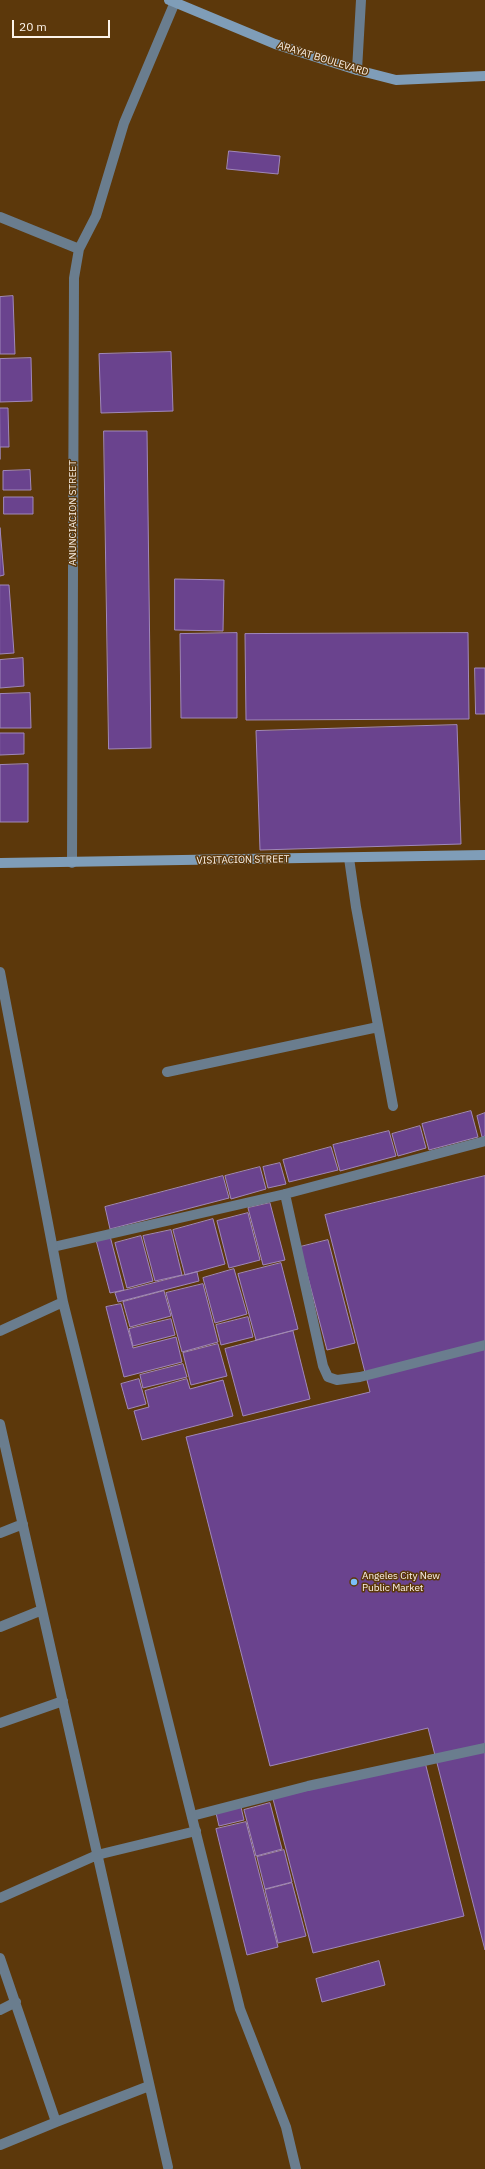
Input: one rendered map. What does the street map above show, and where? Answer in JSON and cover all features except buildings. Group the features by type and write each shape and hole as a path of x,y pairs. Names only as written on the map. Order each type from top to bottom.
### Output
{"street":[{"path":"357,70 361,0"},
{"name":"ARAYAT BOULEVARD","path":"172,1 275,44 357,70 396,80 485,76"},
{"name":"ANUNCIACION STREET","path":"72,863 74,278 79,249 96,216 124,123 172,1"},
{"path":"0,217 79,249"},
{"name":"VISITACION STREET","path":"0,863 485,855"},
{"path":"349,858 393,1106"},
{"path":"0,972 63,1302 240,2009 286,2127 296,2169"},
{"path":"167,1072 378,1027"},
{"path":"53,1247 285,1194 485,1141"},
{"path":"285,1194 323,1366 328,1377 337,1380 360,1377 485,1345"},
{"path":"0,1331 63,1302"},
{"path":"0,1424 4,1459 23,1524 168,2168"},
{"path":"0,1533 23,1524"},
{"path":"0,1628 42,1610"},
{"path":"0,1723 62,1701"},
{"path":"192,1816 308,1786 485,1748"},
{"path":"0,1898 97,1855 196,1831"},
{"path":"0,1958 56,2122"},
{"path":"0,2010 16,2002"},
{"path":"0,2145 149,2086"}],"place":[{"name":"Angeles City New Public Market","path":"354,1582"}]}
